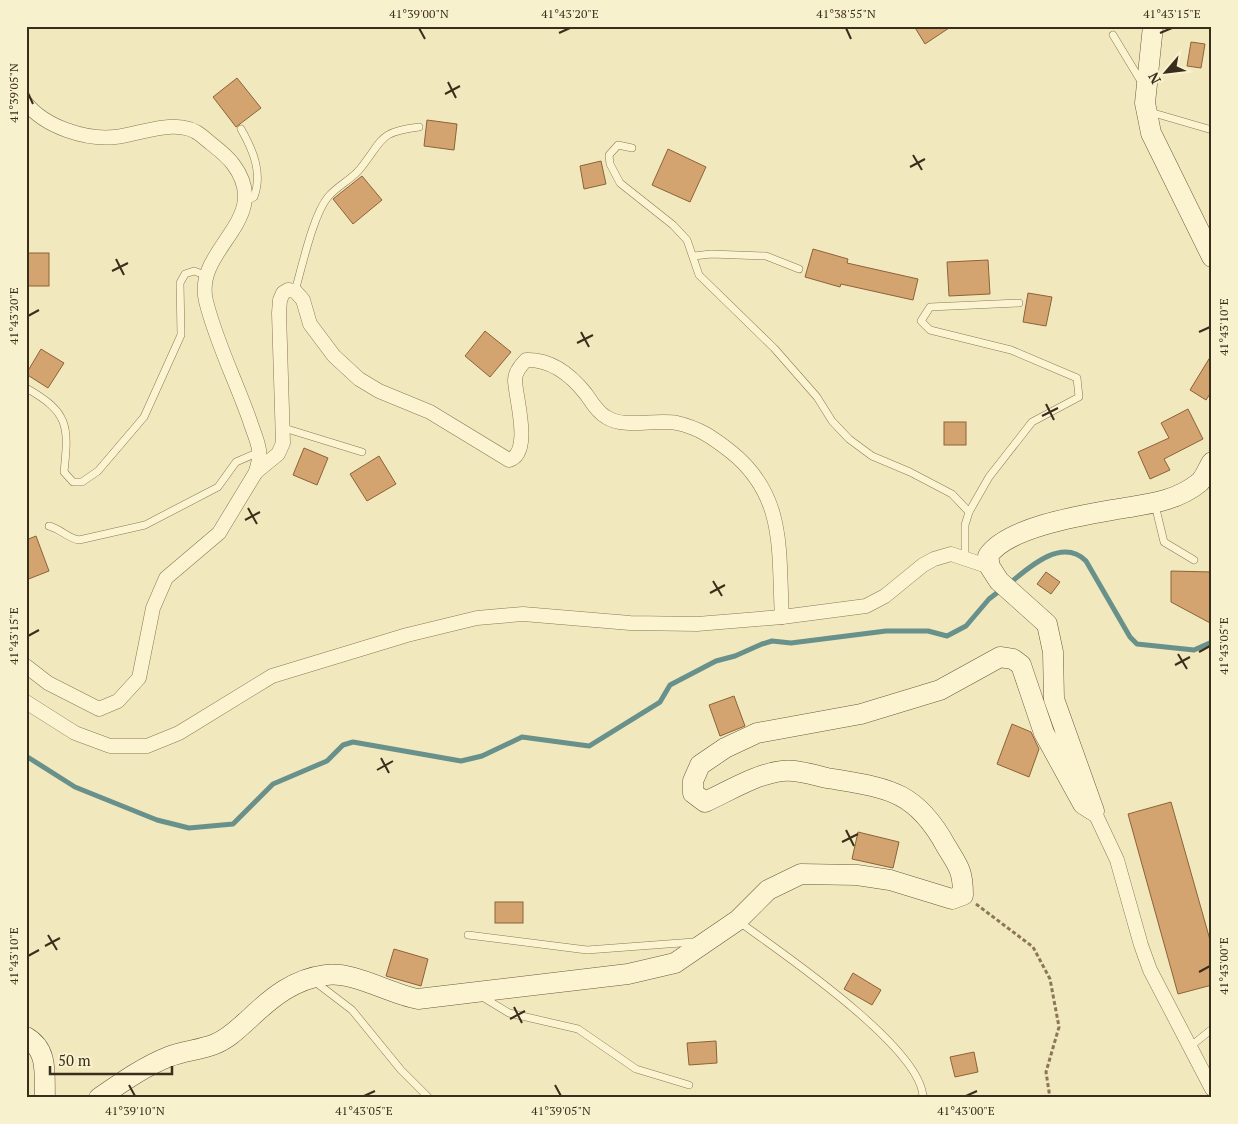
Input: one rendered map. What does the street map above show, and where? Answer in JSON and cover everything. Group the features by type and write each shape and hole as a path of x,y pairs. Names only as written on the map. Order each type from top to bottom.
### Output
{"street":[{"path":"1153,26 1147,89 1147,111 1156,146 1212,257"},
{"path":"29,107 52,123 90,137 115,137 164,127 194,129 232,163 246,185 246,201 240,218 205,275 205,298 215,331 237,384 260,452 256,472"},
{"path":"26,666 48,683 99,709 118,702 139,678 153,608 166,578 219,533 256,472 278,454 283,443 284,428 279,358 280,300 283,293 288,290 295,291 303,300 310,324 334,356 359,379 379,390 430,412 509,460 515,455 521,440 522,424 515,379 518,368 526,360 545,362 573,378 604,416 614,420 669,422 707,432 741,460 760,481 770,502 776,522 782,617"},
{"path":"999,580 988,556 994,547 1005,539 1031,529 1118,509 1155,504 1182,494 1201,481 1212,462"},
{"path":"26,702 75,733 110,746 147,746 179,733 272,676 397,638 477,618 523,614 630,623 697,624 782,617 866,606 885,596 934,559 951,554 965,558 999,580 1047,624 1053,652 1054,699 1094,811 1117,860 1141,945 1150,970 1212,1089"},
{"path":"99,1098 130,1076 168,1057 216,1044 237,1030 270,999 292,984 310,978 328,974 353,979 400,996 418,999 628,974 675,963 738,920 768,890 801,874 857,875 890,880 952,899 963,894 963,876 936,828 916,804 897,794 872,785 784,770 765,774 705,802 693,793 693,781 700,765 725,748 758,733 861,714 940,690 1000,657 1013,659 1021,665 1044,733 1083,804 1094,811"},
{"path":"26,1037 34,1042 44,1057 45,1098"}],"lane":[{"path":"1113,35 1147,89"},
{"path":"26,94 29,107"},
{"path":"1147,111 1212,130"},
{"path":"295,291 321,208 329,196 358,171 385,135 394,130 419,127"},
{"path":"241,129 253,150 259,184 254,197 246,201"},
{"path":"632,148 618,145 608,155 610,164 620,183 674,225 687,240 699,275 779,354 817,397 832,421 849,439 872,456 910,472 952,494 969,512"},
{"path":"694,256 711,254 766,256 799,269"},
{"path":"26,388 47,400 65,422 68,440 64,472 73,482 82,482 98,472 144,417 181,335 180,282 185,274 194,271 205,275"},
{"path":"965,558 965,525 969,512 989,477 1032,422 1079,397 1077,378 1011,350 930,330 921,321 930,307 1020,302"},
{"path":"284,428 362,452"},
{"path":"49,526 60,529 69,538 79,540 145,525 218,487 236,462 260,452"},
{"path":"1155,504 1164,542 1194,560"},
{"path":"738,920 853,1008 897,1048 923,1088 923,1098"},
{"path":"468,936 588,950 707,941"},
{"path":"310,978 352,1010 401,1070 429,1098"},
{"path":"475,992 509,1013 578,1030 636,1069 689,1086"},
{"path":"1191,1046 1212,1030"}],"path":[{"path":"963,894 1034,947 1050,979 1060,1028 1046,1072 1050,1098"}],"building":[{"path":"914,26 952,26 925,44"},
{"path":"1191,42 1205,44 1201,68 1187,66"},
{"path":"237,78 261,108 236,127 213,97"},
{"path":"427,120 457,124 454,150 424,146"},
{"path":"668,149 706,167 690,202 652,185"},
{"path":"601,161 606,184 584,189 580,166"},
{"path":"362,176 382,200 353,224 333,199"},
{"path":"813,249 848,259 847,263 918,279 913,300 841,284 840,287 805,277"},
{"path":"26,253 49,253 49,286 26,286"},
{"path":"988,260 990,294 949,296 947,262"},
{"path":"1028,293 1052,297 1046,326 1023,322"},
{"path":"485,331 511,352 490,377 465,356"},
{"path":"41,349 64,363 48,388 26,374"},
{"path":"1212,354 1212,391 1206,400 1190,390"},
{"path":"1188,409 1203,439 1164,459 1170,470 1150,479 1138,452 1169,438 1161,423"},
{"path":"944,422 966,422 966,445 944,445"},
{"path":"304,448 328,458 317,485 293,475"},
{"path":"379,456 396,484 367,501 350,474"},
{"path":"36,536 49,571 26,580 26,540"},
{"path":"1171,571 1212,572 1212,624 1171,602"},
{"path":"1046,572 1060,582 1051,594 1037,584"},
{"path":"734,696 745,726 720,736 709,705"},
{"path":"1012,724 1031,732 1039,749 1029,777 997,764"},
{"path":"1171,802 1212,947 1212,985 1178,994 1128,814"},
{"path":"858,832 899,842 893,868 852,859"},
{"path":"495,902 523,902 523,923 495,923"},
{"path":"394,949 428,959 421,986 386,976"},
{"path":"853,973 881,990 872,1005 844,989"},
{"path":"716,1041 717,1063 689,1065 687,1043"},
{"path":"974,1052 978,1072 955,1077 950,1057"}],"waterway":[{"path":"1009,584 1046,557 1056,553 1067,552 1077,554 1086,561 1130,637 1137,644 1194,650 1212,642"},
{"path":"26,756 75,787 157,820 189,828 233,824 273,784 327,761 343,745 353,742 461,761 482,756 522,737 589,746 660,702 670,685 716,661 735,656 772,641 791,643 886,631 928,631 947,636 966,626 989,599 1002,589"}]}
